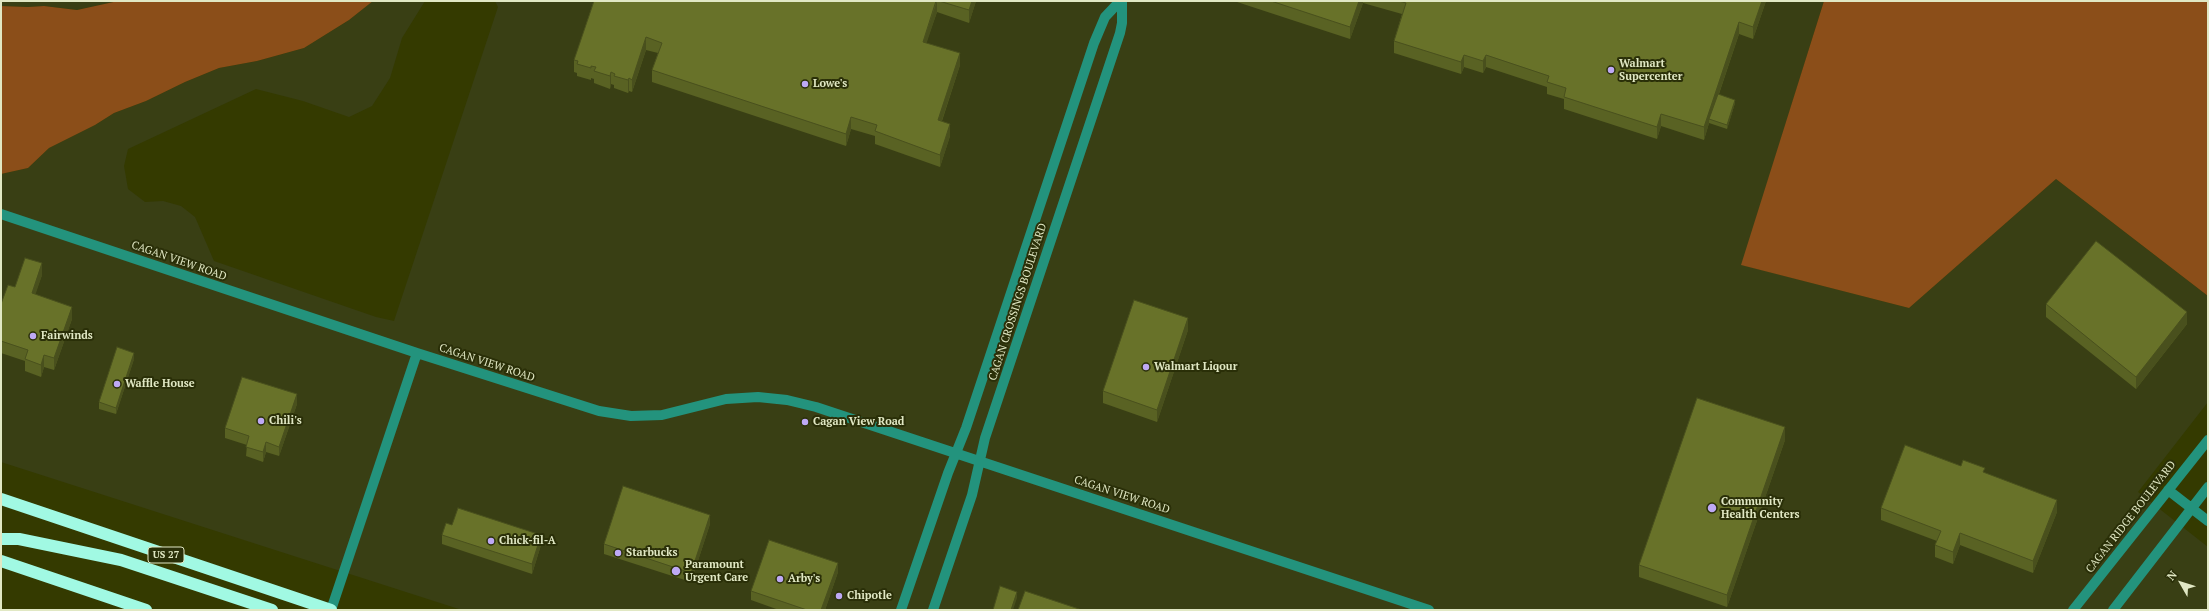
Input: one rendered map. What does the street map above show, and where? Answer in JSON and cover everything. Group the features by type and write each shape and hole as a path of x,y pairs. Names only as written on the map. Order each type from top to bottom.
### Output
{"highway":[{"name":"US 27","path":"1,499 331,610"},
{"path":"1,539 19,539 121,560 272,610"},
{"path":"1,561 146,610"}],"street":[{"path":"901,610 956,453 969,421 1096,37 1105,17 1121,1"},
{"name":"CAGAN CROSSINGS BOULEVARD","path":"933,610 972,495 985,438 1120,33 1122,23 1121,1"},
{"name":"CAGAN VIEW ROAD","path":"1,214 582,407 615,414 662,415 726,400 772,397 831,411 1429,610"},
{"path":"331,610 416,353"},
{"name":"CAGAN RIDGE BOULEVARD","path":"2073,610 2208,440"},
{"path":"2113,610 2208,487"},
{"path":"2168,490 2208,521"}],"shaded area":[{"path":"1,1 118,1 77,10 44,6 1,6"},
{"path":"118,1 373,1 349,20 304,48 257,61 219,68 185,82 146,101 114,113 95,125 49,148 28,168 1,174 1,6 44,6 77,10"},
{"path":"373,1 425,1 402,38 390,78 372,106 349,117 303,101 256,89 128,149 124,166 128,189 145,202 163,201 181,206 195,217 214,261 376,317 394,321 498,7 495,1 1824,1 1742,265 1909,308 2056,179 2208,296 2208,402 2138,492 2208,547 2208,610 462,610 1,462 1,174 28,168 49,148 95,125 114,113 146,101 185,82 219,68 257,61 304,48 349,20"},
{"path":"1824,1 2208,1 2208,296 2056,179 1909,308 1741,265"}],"building":[{"name":"Lowe's","path":"594,1 936,1 923,42 960,53 938,120 950,124 940,155 875,131 877,125 851,117 846,134 652,70 662,43 646,37 632,80 629,78 628,80 614,76 615,74 611,72 610,76 594,71 596,67 591,66 591,68 577,64 578,61 574,60"},
{"path":"939,1 972,1 969,10"},
{"path":"1271,1 1359,1 1350,27"},
{"name":"Walmart Supercenter","path":"1399,1 1762,1 1753,27 1739,22 1704,127 1661,114 1657,127 1564,97 1566,88 1547,82 1549,76 1486,55 1483,61 1464,55 1461,62 1394,41 1406,3"},
{"path":"1718,94 1735,100 1727,125 1709,119"},
{"path":"2096,241 2187,312 2136,377 2046,304"},
{"name":"Fairwinds","path":"25,258 42,263 32,293 72,307 54,358 44,355 41,365 25,359 28,350 1,341 1,304 8,285 15,287"},
{"name":"Walmart Liqour","path":"1134,300 1188,318 1157,410 1103,391"},
{"name":"Waffle House","path":"117,347 134,353 116,408 99,402"},
{"name":"Chili's","path":"242,377 297,394 279,447 266,442 263,452 246,447 249,436 225,428"},
{"name":"Community Health Centers","path":"1697,398 1785,427 1727,595 1639,565"},
{"path":"1905,445 1961,466 1963,460 1985,468 1983,472 2057,500 2033,561 1960,533 1953,552 1935,545 1941,531 1881,508"},
{"path":"623,486 710,515 691,573 604,544"},
{"path":"458,508 541,535 532,564 442,535 446,523 452,525"},
{"path":"769,540 838,563 821,610 807,610 751,591"},
{"path":"1000,586 1017,592 1011,610 993,610"},
{"path":"1025,591 1082,610 1018,610"}],"place":[{"name":"Walmart Supercenter","path":"1611,70"},
{"name":"Lowe's","path":"805,84"},
{"name":"Fairwinds","path":"33,336"},
{"name":"Walmart Liqour","path":"1146,367"},
{"name":"Waffle House","path":"117,384"},
{"name":"Chili's","path":"261,421"},
{"name":"Cagan View Road","path":"805,422"},
{"name":"Community Health Centers","path":"1712,508"},
{"name":"Chick-fil-A","path":"491,541"},
{"name":"Starbucks","path":"618,553"},
{"name":"Paramount Urgent Care","path":"676,571"},
{"name":"Arby's","path":"780,579"},
{"name":"Chipotle","path":"839,596"}]}
